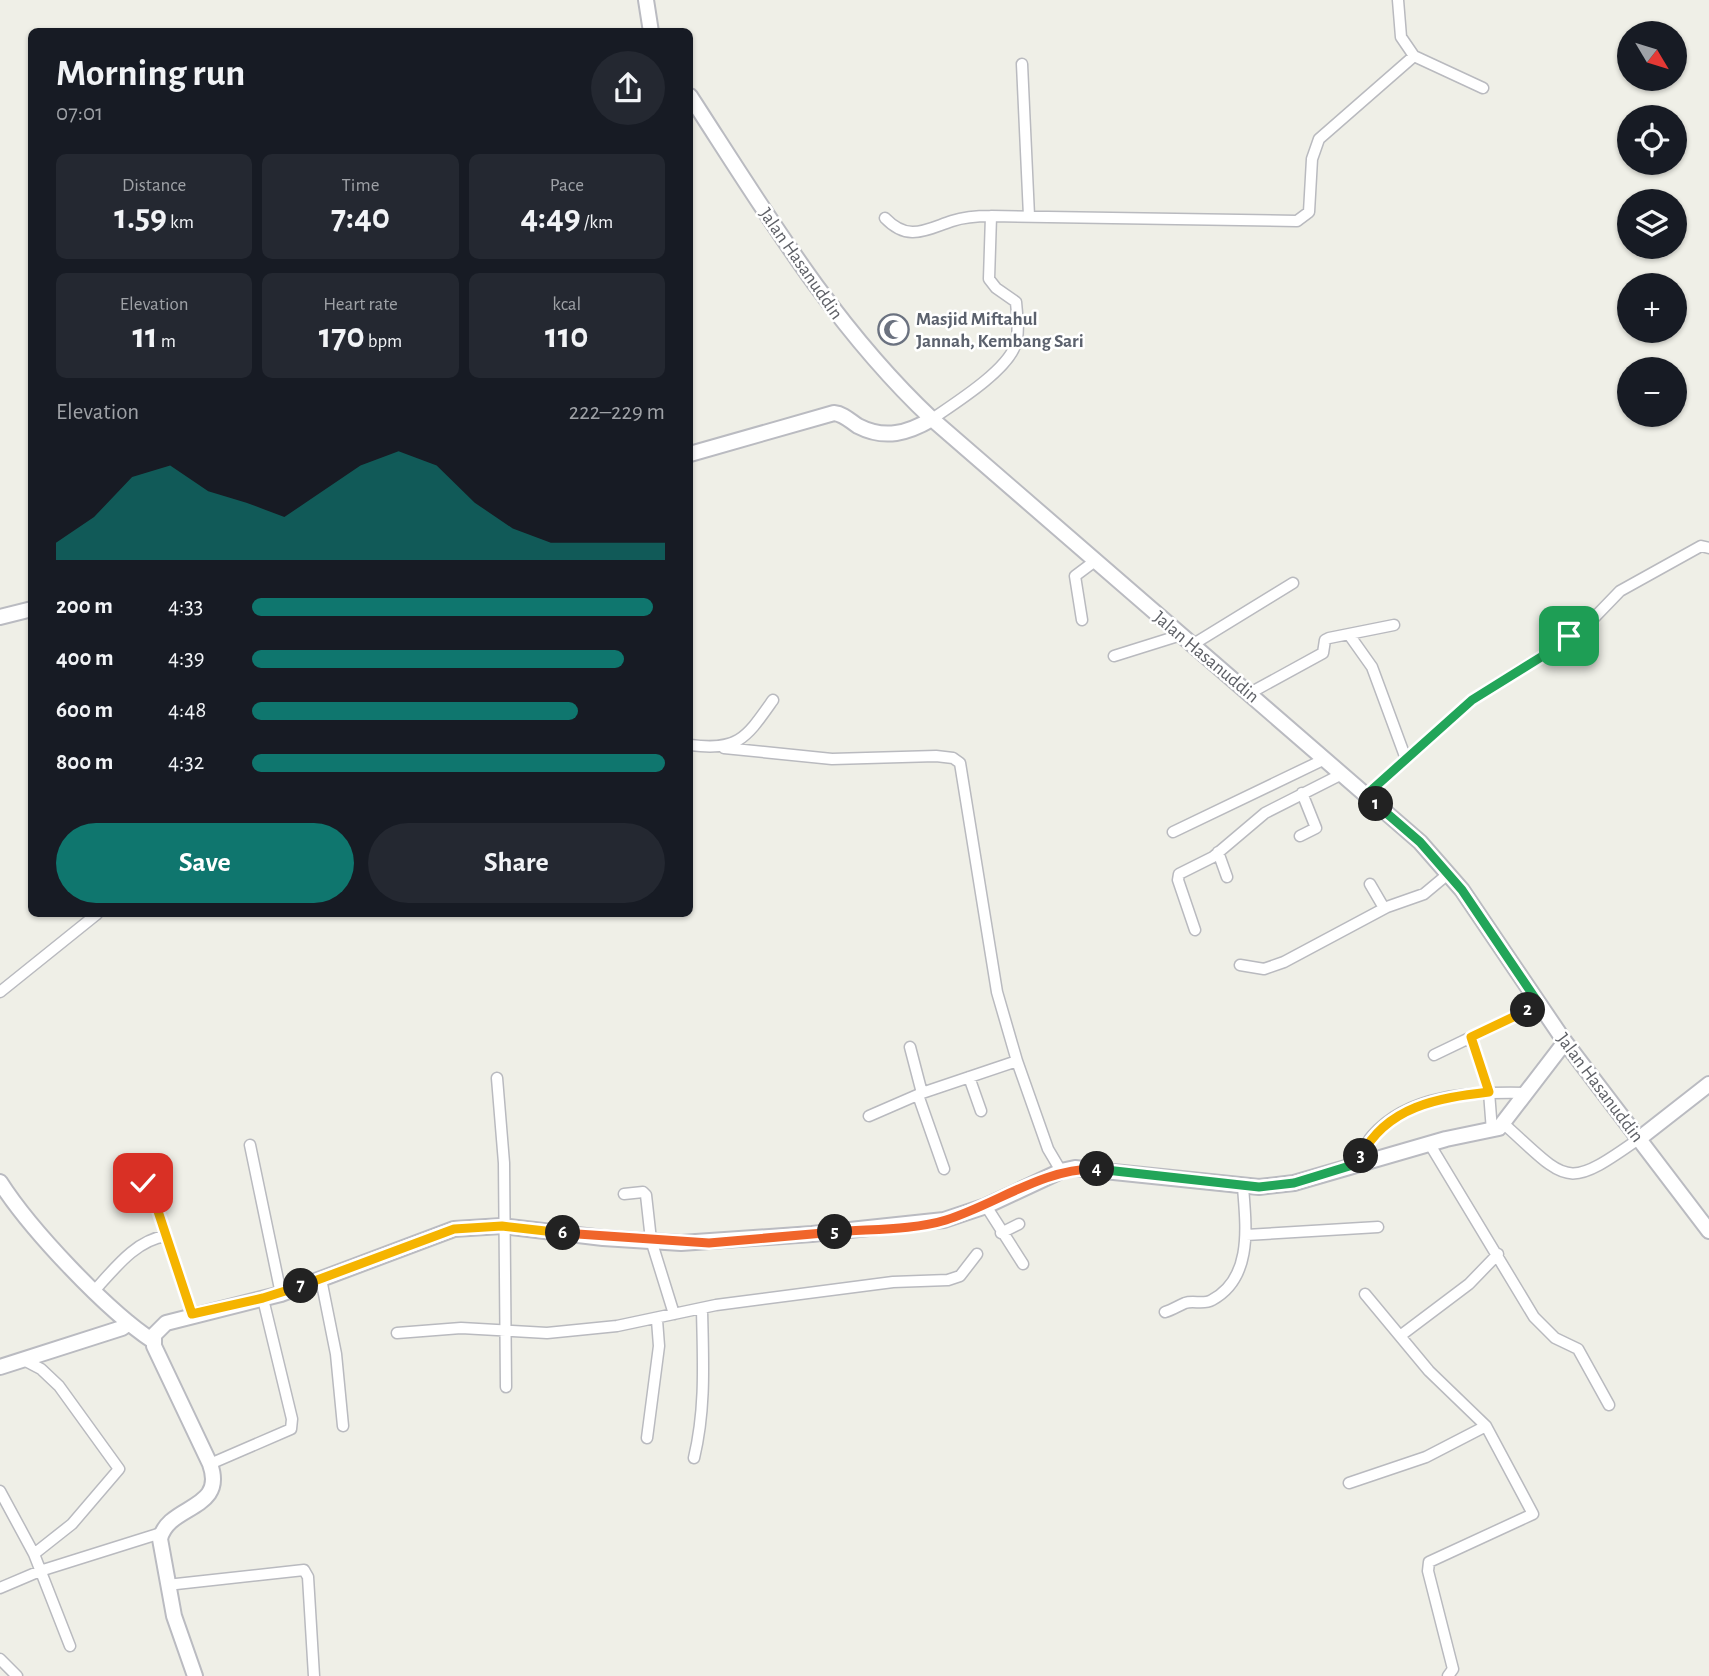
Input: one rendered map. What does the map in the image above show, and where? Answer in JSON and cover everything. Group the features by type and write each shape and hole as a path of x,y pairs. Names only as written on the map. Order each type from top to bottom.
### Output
{"street":[{"path":"646,0 650,28"},
{"path":"1398,0 1401,37 1414,56 1483,88"},
{"path":"885,218 903,231 919,233 959,219 991,216 1297,221 1308,212 1312,159 1320,139 1414,56"},
{"path":"1022,64 1028,216"},
{"name":"Jalan Hasanuddin","path":"693,101 818,290 886,375 932,419 1092,559 1420,842 1448,874 1565,1042 1709,1231"},
{"path":"693,453 834,413 868,430 887,434 907,432 932,419 974,388 1007,358 1015,346 1016,302 996,288 989,279 991,216"},
{"path":"1366,795 1472,700 1554,649 1586,624 1620,591 1701,546 1709,548"},
{"path":"1082,620 1075,576 1092,559"},
{"path":"1192,645 1293,583"},
{"path":"0,617 28,610"},
{"path":"1250,693 1319,656 1323,653 1325,640 1394,625"},
{"path":"1114,656 1181,635"},
{"path":"1350,636 1372,667 1406,758"},
{"path":"724,748 751,730 773,700"},
{"path":"693,746 832,759 936,756 953,758 960,763 997,992 1017,1061 1048,1149 1061,1171"},
{"path":"1173,832 1325,759"},
{"path":"1195,930 1178,880 1179,874 1218,852 1257,818 1342,774"},
{"path":"1300,836 1316,828 1302,793"},
{"path":"1218,852 1227,877"},
{"path":"1240,965 1264,969 1284,962 1384,908 1424,894 1448,874"},
{"path":"1370,884 1384,908"},
{"path":"0,992 93,917"},
{"path":"1434,1055 1539,1004"},
{"path":"1471,1037 1498,1128 1558,1170 1574,1175 1592,1170 1640,1138 1709,1084"},
{"path":"153,1341 160,1328 192,1314 281,1294 444,1232 505,1227 709,1243 934,1222 986,1206 1061,1171 1096,1168 1243,1187 1294,1183 1429,1143 1498,1128 1565,1042"},
{"path":"910,1048 920,1094 944,1169"},
{"path":"869,1116 920,1094 1017,1061"},
{"path":"496,1077 504,1163 503,1272 508,1331 506,1387"},
{"path":"969,1077 981,1111"},
{"path":"1356,1164 1370,1137 1389,1119 1413,1107 1447,1097 1489,1092 1525,1093"},
{"path":"1429,1143 1540,1326 1561,1343 1578,1349 1609,1405"},
{"path":"250,1145 281,1294"},
{"path":"131,1168 152,1193 192,1314"},
{"path":"0,1182 29,1221 95,1290 129,1323 153,1341 210,1464 214,1479 211,1491 162,1533 40,1572 0,1588"},
{"path":"1165,1312 1185,1303 1212,1300 1225,1288 1244,1258 1246,1235 1243,1187"},
{"path":"624,1194 646,1195 651,1240 674,1314"},
{"path":"986,1206 1023,1264"},
{"path":"1001,1233 1019,1224"},
{"path":"1246,1235 1378,1227"},
{"path":"95,1290 133,1251 153,1238 166,1236"},
{"path":"397,1333 461,1328 547,1333 657,1320 702,1309 893,1282 948,1280 960,1276 977,1254"},
{"path":"1400,1336 1469,1284 1498,1254"},
{"path":"321,1279 335,1353 343,1426"},
{"path":"1365,1294 1429,1371 1486,1426 1533,1514 1429,1562 1428,1571 1452,1666 1452,1673 1448,1676"},
{"path":"210,1464 291,1429 292,1419 263,1298"},
{"path":"694,1458 702,1428 704,1394 702,1309"},
{"path":"647,1438 659,1346 657,1320"},
{"path":"0,1367 122,1328 129,1323"},
{"path":"21,1359 41,1369 59,1386 119,1469 72,1524 34,1555"},
{"path":"1349,1483 1415,1462 1486,1426"},
{"path":"0,1491 34,1555 70,1646"},
{"path":"162,1533 160,1544 167,1585 198,1675"},
{"path":"167,1585 304,1570 308,1577 314,1676"},
{"path":"0,1659 17,1676"}],"place":[{"name":"Masjid Miftahul Jannah, Kembang Sari","path":"893,329"}],"route":[{"path":"143,1183 152,1193 192,1314 281,1294 454,1229 502,1226 603,1238 709,1243 944,1220 986,1206 1061,1171 1075,1168 1096,1168 1259,1187 1294,1183 1356,1164 1370,1137 1389,1119 1413,1107 1447,1097 1489,1092 1471,1037 1539,1004 1462,890 1420,842 1366,795 1472,700 1554,649 1569,636"}]}
